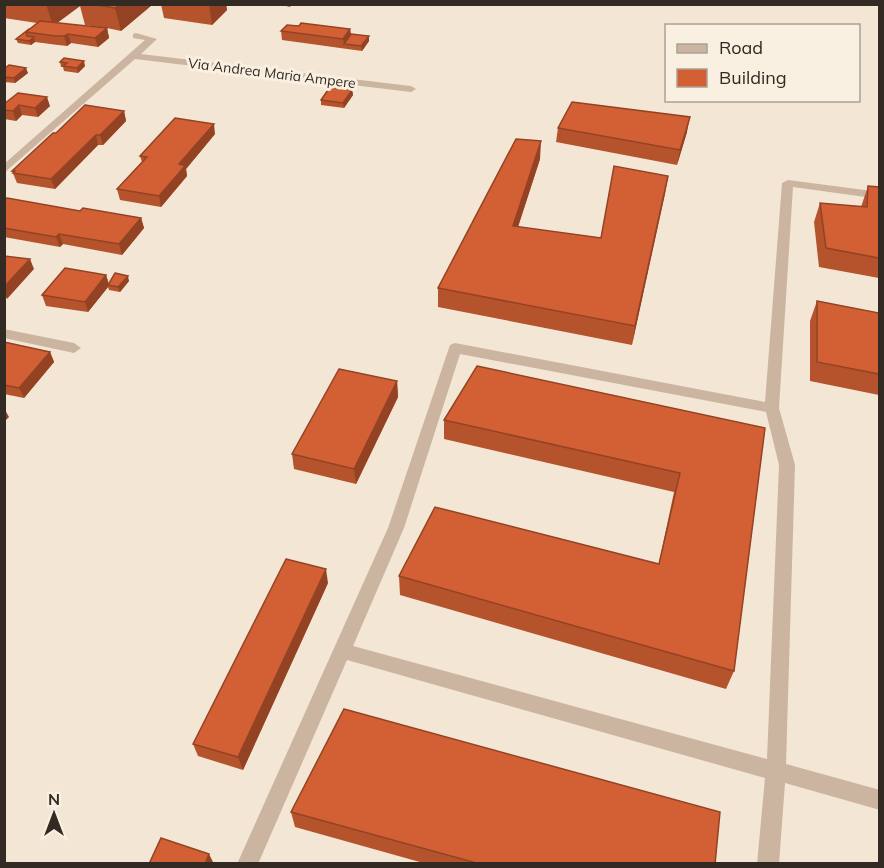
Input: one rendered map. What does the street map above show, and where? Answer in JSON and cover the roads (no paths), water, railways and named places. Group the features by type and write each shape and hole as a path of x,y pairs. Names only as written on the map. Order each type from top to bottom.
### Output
{"street":[{"path":"4,170 152,39 136,36"},
{"name":"Via Andrea Maria Ampere","path":"133,56 411,89"},
{"path":"768,864 776,771 787,465 772,408 788,183 879,196"},
{"path":"4,333 74,348"},
{"path":"247,864 396,528 456,348 772,408"},
{"path":"342,651 879,800"}]}
